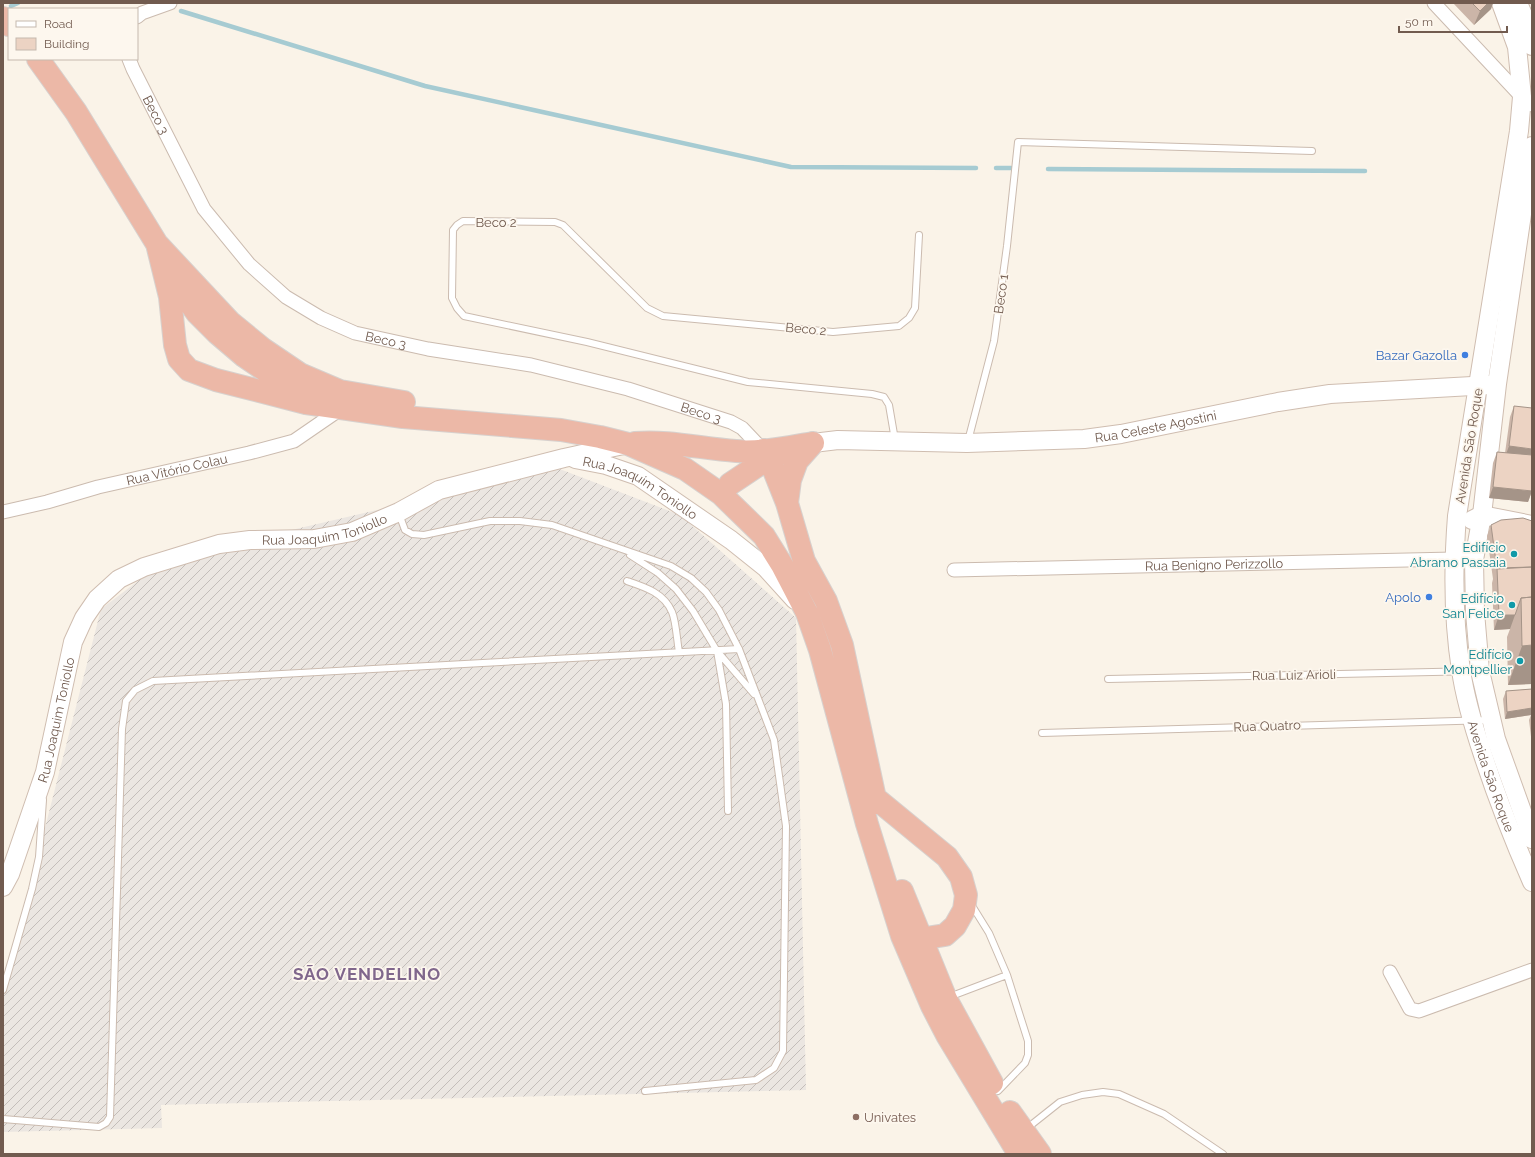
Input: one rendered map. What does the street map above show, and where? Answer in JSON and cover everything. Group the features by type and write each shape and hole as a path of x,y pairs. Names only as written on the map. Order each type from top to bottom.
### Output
{"highway":[{"path":"39,60 76,112 157,244 174,280 197,313 217,333 244,356 272,375 302,391 342,408"},
{"path":"157,244 230,322 263,349 300,374 340,391 416,404 563,415 612,425 655,442 696,462 730,484 804,561"},
{"path":"157,244 170,297 175,345 180,359 189,370 207,377 306,403 403,417 561,430 628,444 685,469 720,494 764,536 782,565 807,614 820,650 867,824 911,937 932,1006 947,1035 1019,1154"},
{"path":"175,345 181,327 197,313 210,312 230,322"},
{"path":"628,444 655,442 766,454 813,443"},
{"path":"787,503 790,480 797,461 813,443"},
{"path":"730,484 766,454"},
{"path":"766,454 787,503 804,561 826,600 842,645 874,797 903,896 911,937 937,976 946,998 996,1092 1040,1154"},
{"path":"874,797 947,858 961,877 966,895 964,910 955,926 937,976"},
{"path":"911,937 945,935 955,926"}],"street":[{"path":"138,16 142,13 170,3"},
{"path":"1434,3 1527,101"},
{"name":"Avenida São Roque","path":"1500,3 1517,47 1527,101 1519,131 1457,516 1454,552 1456,616 1461,671 1471,720 1492,785 1532,882"},
{"path":"1518,3 1527,24 1532,46"},
{"name":"Beco 3","path":"129,60 204,209 249,264 286,297 321,318 355,333 428,349 531,365 628,389 724,419 742,428 766,454"},
{"name":"Avenida São Roque","path":"1532,146 1497,384 1482,515 1474,560 1475,612 1480,671 1496,739 1532,839"},
{"name":"Rua Celeste Agostini","path":"813,443 838,440 967,443 1084,439 1121,434 1278,402 1330,394 1497,384"},
{"name":"Rua Vitório Colau","path":"3,512 47,502 98,487 249,453 294,441 342,408"},
{"path":"564,458 628,444"},
{"name":"Rua Joaquim Toniollo","path":"3,887 10,874 45,772 73,642 84,618 97,599 119,579 144,567 219,544 250,540 314,539 352,532 399,512 439,490 564,458 606,465 638,476 732,540 766,568 807,614"},
{"path":"1454,552 1466,526 1473,519 1482,515 1532,525"},
{"name":"Rua Benigno Perizzollo","path":"954,570 1454,552 1474,560"},
{"path":"1390,972 1410,1009 1419,1011 1532,970"}],"lane":[{"name":"Beco 1","path":"967,443 994,341 1007,246 1018,142 1312,151"},
{"name":"Beco 2","path":"895,442 889,406 884,397 872,394 748,382 587,342 464,316 457,308 452,298 454,230 462,221 555,222 563,225 647,308 663,316 833,332 899,326 909,318 915,308 919,235"},
{"path":"399,512 405,530 412,534 424,535 490,521 520,521 552,525 671,566 691,578 706,592 719,610 739,649 774,740 786,826 783,1051 774,1068 756,1080 645,1091"},
{"path":"622,550 658,573 676,589 692,611 716,651 757,698"},
{"path":"627,581 650,589 662,598 672,612 680,652"},
{"path":"3,1119 99,1127 106,1123 110,1116 122,729 126,701 135,690 153,681 739,649"},
{"path":"716,651 726,704 728,811"},
{"name":"Rua Luiz Arioli","path":"1108,680 1480,671"},
{"name":"Rua Quatro","path":"1042,733 1491,720"},
{"path":"3,990 32,889 39,858 45,772"},
{"path":"966,895 989,933 1007,976 1028,1041 1028,1055 1025,1063 996,1092"},
{"path":"946,998 1007,976"},
{"path":"1023,1132 1060,1102 1082,1095 1103,1092 1119,1094 1164,1114 1223,1154"}],"shaded area":[{"path":"557,468 680,515 796,618 806,1090 161,1105 162,1128 3,1132 3,992 101,609 167,559"}],"building":[{"path":"1472,3 1488,3 1480,11"},
{"path":"1514,406 1532,408 1532,449 1509,446"},
{"path":"1497,452 1532,455 1532,491 1493,487"},
{"name":"Edifício Abramo Passaia","path":"1523,518 1532,521 1532,567 1497,569 1491,525 1501,520"},
{"path":"1532,567 1532,597 1521,598 1515,615 1499,615 1497,568"},
{"path":"1532,597 1532,645 1522,646 1521,598"},
{"path":"1532,689 1532,708 1507,712 1506,691"}],"waterway":[{"path":"11,6 18,3"},
{"path":"181,11 425,86 791,167 976,168"},
{"path":"996,168 1011,168"},
{"path":"1048,169 1365,171"}],"place":[{"name":"Bazar Gazolla","path":"1465,355"},
{"name":"Edifício Abramo Passaia","path":"1514,554"},
{"name":"Apolo","path":"1429,597"},
{"name":"Edifício San Felice","path":"1512,605"},
{"name":"Edifício Montpellier","path":"1520,661"},
{"name":"Univates","path":"856,1117"}],"district":[{"name":"SÃO VENDELINO","path":"367,974"}]}
